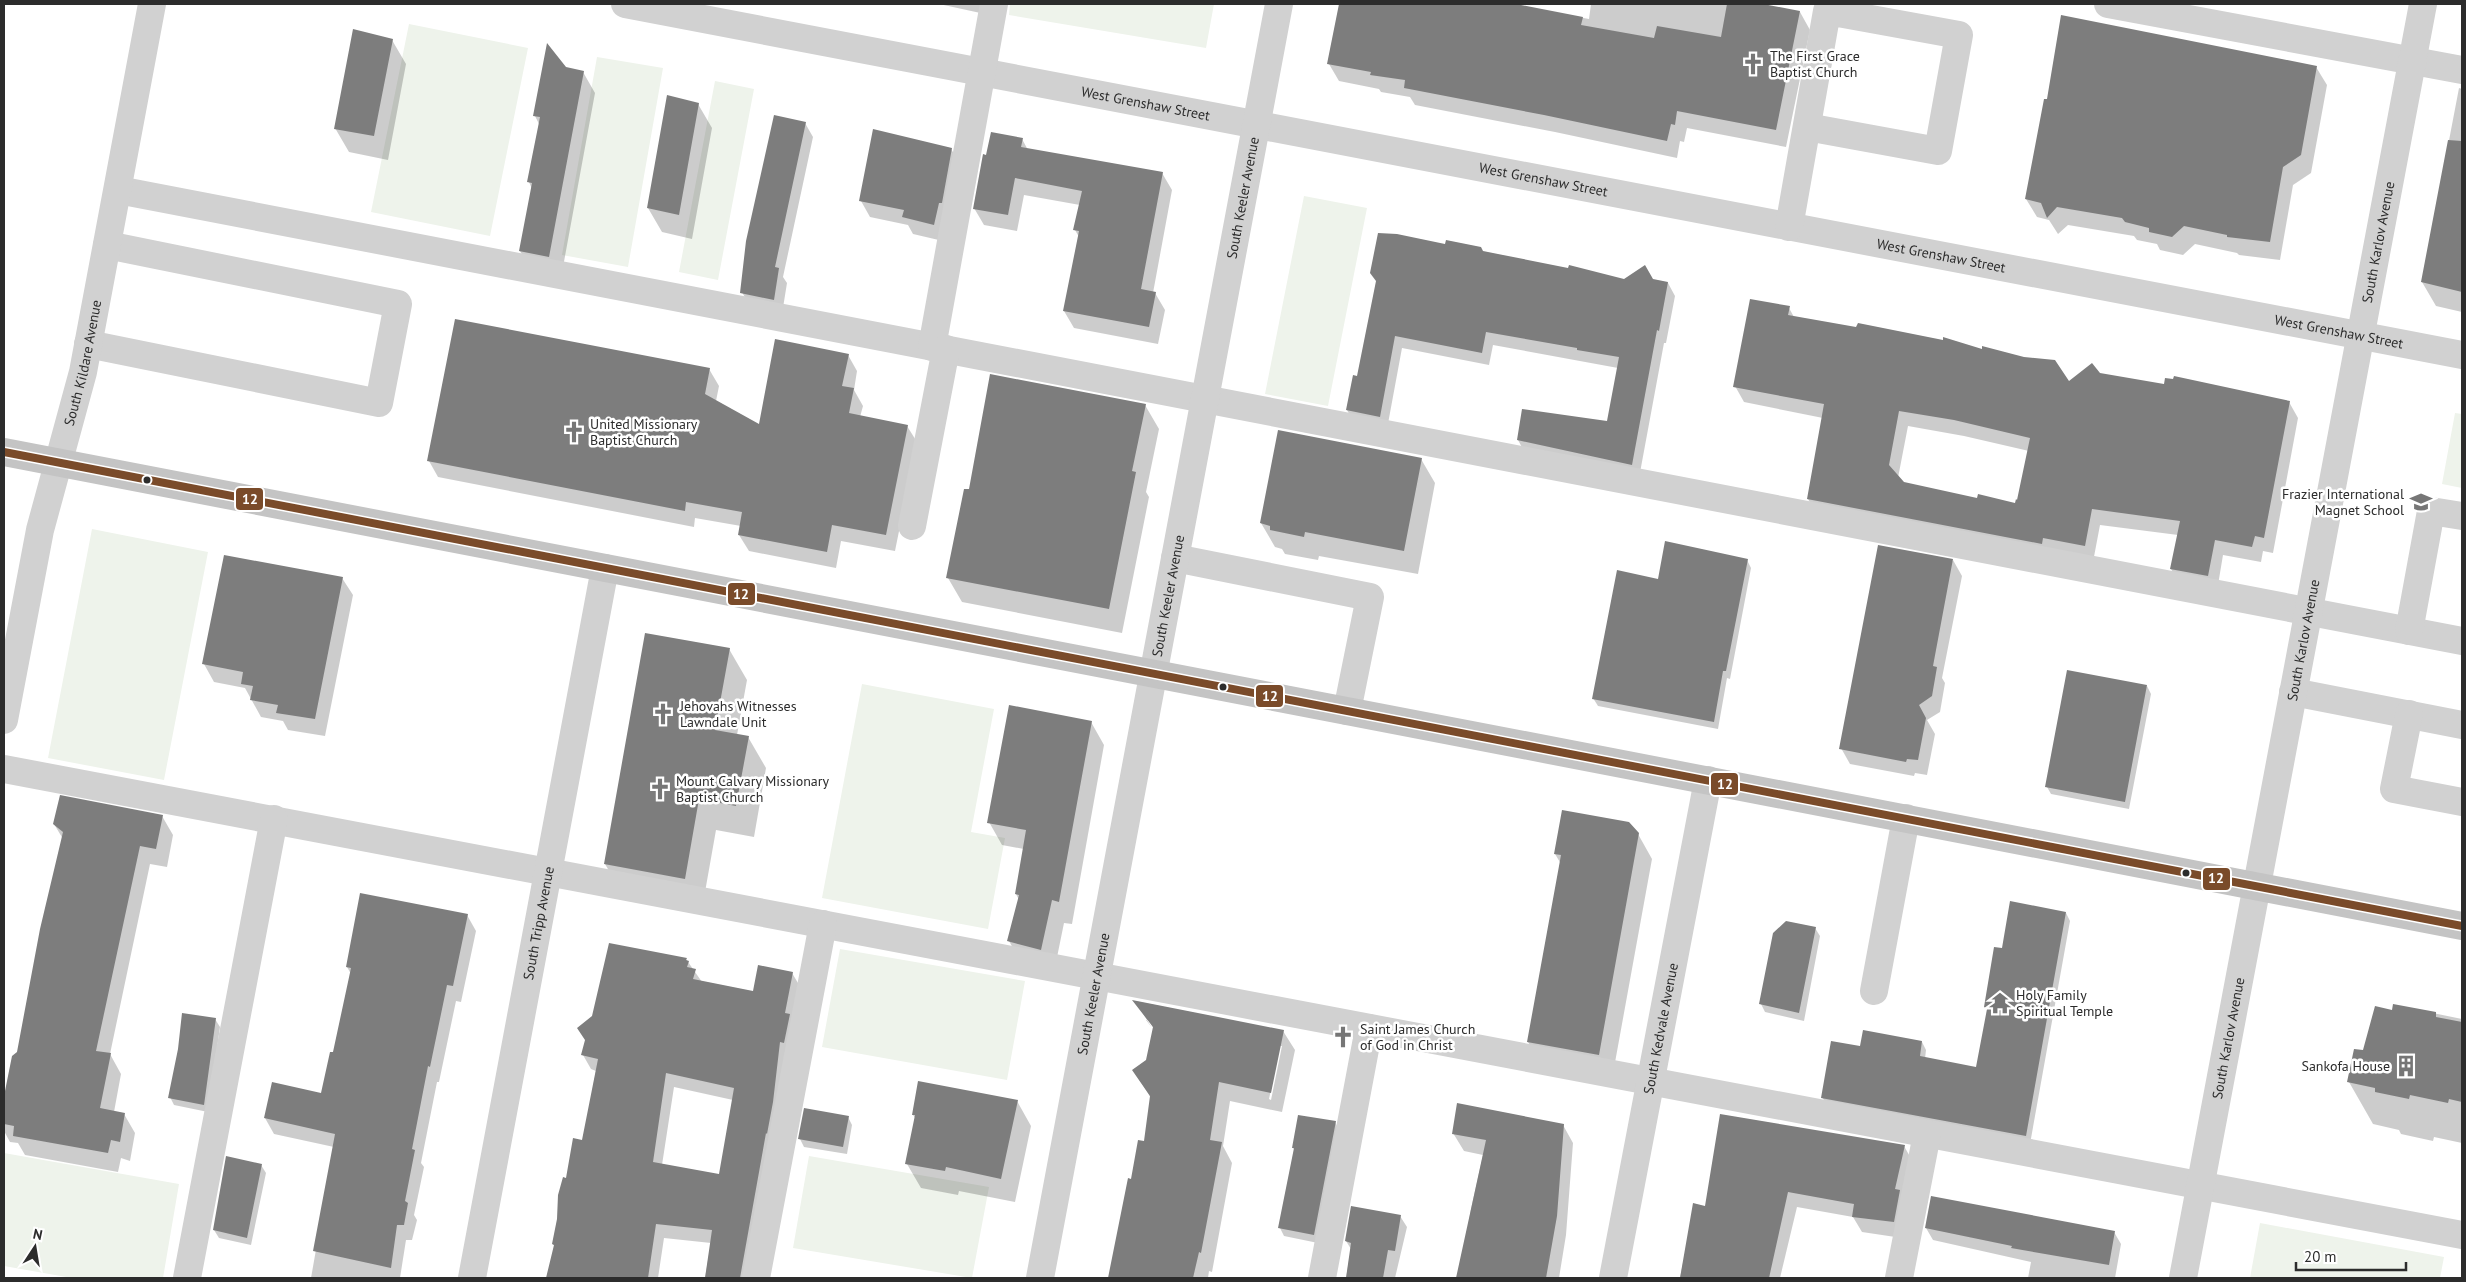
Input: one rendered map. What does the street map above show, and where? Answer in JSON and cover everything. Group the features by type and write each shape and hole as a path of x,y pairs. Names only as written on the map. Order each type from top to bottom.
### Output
{"main road":[{"path":"4,452 2462,926"}],"street":[{"name":"South Kildare Avenue","path":"4,720 40,530 88,344 152,4"},
{"name":"West Grenshaw Street","path":"624,4 2462,356"},
{"path":"912,526 994,4"},
{"name":"South Keeler Avenue","path":"1040,1278 1280,4"},
{"path":"2108,4 2462,70"},
{"name":"South Karlov Avenue","path":"2183,1278 2423,4"},
{"path":"1789,227 1807,127 1828,11 1959,35 1938,151 1807,127"},
{"path":"118,190 2462,641"},
{"path":"88,344 379,403 398,304 107,245"},
{"path":"2408,631 2431,511 2462,516"},
{"path":"1175,558 1370,597 1347,711"},
{"name":"South Tripp Avenue","path":"472,1278 605,568"},
{"path":"2293,692 2462,725"},
{"path":"2409,714 2394,790 2462,802"},
{"path":"4,769 2462,1235"},
{"name":"South Kedvale Avenue","path":"1614,1278 1708,780"},
{"path":"1874,991 1906,818"},
{"path":"187,1278 274,819"},
{"path":"756,1278 823,924"},
{"path":"1322,1278 1369,1028"},
{"path":"1900,1278 1927,1134"}],"shaded area":[{"path":"1010,4 1214,4 1206,48 1009,15"},
{"path":"409,24 528,48 490,236 371,212"},
{"path":"597,57 663,68 628,267 562,255"},
{"path":"715,81 754,89 718,280 679,272"},
{"path":"1304,196 1367,208 1328,406 1265,394"},
{"path":"2455,413 2462,414 2462,488 2442,484"},
{"path":"92,529 208,552 164,780 48,758"},
{"path":"862,684 994,709 971,832 1005,838 988,929 822,898"},
{"path":"840,949 1025,981 1007,1080 822,1047"},
{"path":"4,1153 179,1184 163,1278 72,1278 4,1266"},
{"path":"809,1156 989,1187 972,1278 793,1248"},
{"path":"2260,1223 2444,1257 2440,1278 2250,1278"}],"building":[{"path":"1339,4 1516,4 1583,17 1581,25 1654,38 1657,26 1721,37 1727,4 1763,4 1800,11 1776,130 1677,111 1675,125 1671,124 1667,141 1404,88 1405,80 1370,75 1371,72 1327,64"},
{"path":"2061,15 2317,66 2301,155 2283,167 2270,242 2227,237 2227,235 2184,226 2172,237 2149,232 2149,228 2125,222 2122,218 2057,207 2047,218 2041,203 2025,199 2044,99 2047,99"},
{"path":"353,29 393,39 374,136 334,129"},
{"path":"547,43 566,67 584,71 549,257 519,251 532,183 527,182 540,117 533,116"},
{"path":"667,95 699,103 679,215 647,208"},
{"path":"774,115 806,122 775,267 779,268 774,300 740,293 746,241"},
{"path":"873,129 952,148 942,203 939,203 934,225 902,217 904,210 859,201"},
{"path":"991,132 1023,138 1021,147 1163,172 1141,289 1156,292 1149,327 1063,311 1079,231 1073,230 1082,191 1015,178 1008,215 973,209 983,154 986,155"},
{"path":"2448,140 2462,141 2462,292 2421,282"},
{"path":"1378,233 1397,234 1445,244 1446,240 1481,247 1483,251 1568,268 1569,265 1624,279 1645,265 1653,279 1668,282 1659,331 1657,330 1632,465 1517,440 1522,409 1607,421 1619,357 1577,350 1577,348 1486,332 1482,353 1395,336 1380,417 1346,410 1353,375 1357,376 1376,281 1370,273"},
{"path":"1750,299 1790,306 1788,315 1856,327 1858,323 1943,340 1943,337 1982,349 1982,346 2024,357 2055,360 2069,381 2092,363 2100,373 2164,384 2165,378 2173,379 2174,376 2290,401 2264,538 2255,536 2252,547 2215,540 2208,576 2170,569 2180,521 2092,509 2085,546 2043,538 2042,544 1807,499 1824,404 1733,387","holes":["1899,411 1954,420 2030,438 2015,503 1978,494 1977,498 1904,482 1889,465"]},
{"name":"United Missionary Baptist Church","path":"455,319 710,368 705,394 759,424 775,339 849,354 842,386 854,388 849,413 908,425 886,535 832,525 827,552 738,535 742,512 686,502 685,511 427,461"},
{"path":"990,374 1146,404 1132,471 1136,472 1109,609 946,578 964,489 969,489"},
{"path":"1278,430 1422,458 1404,551 1305,532 1304,537 1270,530 1270,526 1260,523"},
{"path":"1665,541 1748,559 1726,671 1723,671 1714,722 1592,699 1617,570 1658,579"},
{"path":"1878,545 1953,559 1933,666 1937,667 1932,696 1919,705 1926,718 1918,760 1907,759 1906,762 1839,749"},
{"path":"224,555 343,577 315,719 276,713 278,705 250,700 253,686 241,684 243,672 202,664"},
{"path":"645,633 730,648 715,730 749,736 736,806 699,799 685,879 604,864"},
{"path":"2067,670 2147,685 2125,802 2045,787"},
{"path":"1009,705 1092,721 1059,902 1052,900 1041,950 1007,941 1019,895 1015,894 1026,830 987,823"},
{"path":"60,795 163,815 156,849 140,846 96,1051 111,1053 100,1108 125,1113 120,1142 111,1140 108,1153 13,1136 14,1126 4,1124 4,1096 12,1056 17,1052 40,929 63,832 53,824"},
{"path":"1562,810 1629,822 1639,833 1599,1055 1527,1042 1561,855 1554,854"},
{"path":"360,893 468,914 453,986 447,985 430,1067 428,1066 412,1149 415,1150 405,1201 408,1203 404,1225 397,1225 391,1268 313,1251 335,1134 264,1118 272,1082 321,1093 330,1052 333,1052 351,968 346,967"},
{"path":"2010,901 2066,912 2026,1136 1821,1098 1831,1041 1860,1046 1863,1030 1922,1041 1920,1056 1976,1067 1987,1009 1984,1007 1994,947 2002,948"},
{"path":"1786,921 1816,927 1799,1013 1759,1004 1773,933"},
{"path":"609,943 687,958 686,960 689,961 687,967 696,969 693,979 753,991 758,965 793,972 785,1013 790,1014 784,1043 780,1042 773,1102 740,1278 705,1278 712,1230 656,1224 648,1278 546,1278 554,1245 552,1244 557,1219 558,1195 563,1177 566,1178 573,1138 582,1140 598,1059 581,1055 585,1040 577,1028 592,1016","holes":["666,1073 734,1088 719,1174 653,1162"]},
{"path":"1132,1000 1284,1030 1271,1093 1219,1082 1210,1140 1222,1142 1201,1253 1199,1252 1193,1278 1108,1278 1128,1178 1131,1179 1138,1140 1144,1141 1150,1096 1132,1070 1146,1060 1153,1027"},
{"name":"Sankofa House","path":"2393,1004 2436,1012 2436,1017 2462,1022 2462,1102 2449,1099 2448,1103 2410,1095 2409,1099 2375,1092 2375,1088 2347,1082 2354,1049 2363,1050 2375,1006 2392,1010"},
{"path":"182,1013 216,1018 204,1105 168,1098 178,1049"},
{"path":"918,1081 1018,1100 1001,1179 946,1167 945,1171 905,1164 915,1115 912,1115"},
{"path":"1457,1103 1564,1124 1557,1216 1546,1278 1456,1278 1486,1140 1452,1134"},
{"path":"804,1108 849,1116 843,1147 798,1139"},
{"path":"1720,1114 1905,1145 1895,1189 1900,1190 1894,1222 1852,1217 1854,1204 1788,1192 1769,1278 1680,1278 1693,1203 1705,1206"},
{"path":"1298,1115 1336,1121 1314,1235 1278,1228 1294,1148 1292,1148"},
{"path":"226,1156 262,1164 247,1238 213,1230"},
{"path":"1931,1196 2115,1231 2109,1265 2011,1248 2012,1246 1925,1228"},
{"path":"1351,1206 1401,1215 1395,1251 1388,1250 1383,1278 1346,1278 1351,1243 1345,1241"}],"transit line":[{"name":"12","path":"4,452 2462,926"}],"place":[{"name":"The First Grace Baptist Church","path":"1753,64"},
{"name":"United Missionary Baptist Church","path":"574,432"},
{"name":"Frazier International Magnet School","path":"2421,502"},
{"name":"Jehovahs Witnesses Lawndale Unit","path":"663,714"},
{"name":"Mount Calvary Missionary Baptist Church","path":"660,789"},
{"name":"Holy Family Spiritual Temple","path":"2000,1003"},
{"name":"Saint James Church of God in Christ","path":"1343,1037"},
{"name":"Sankofa House","path":"2406,1066"}]}
